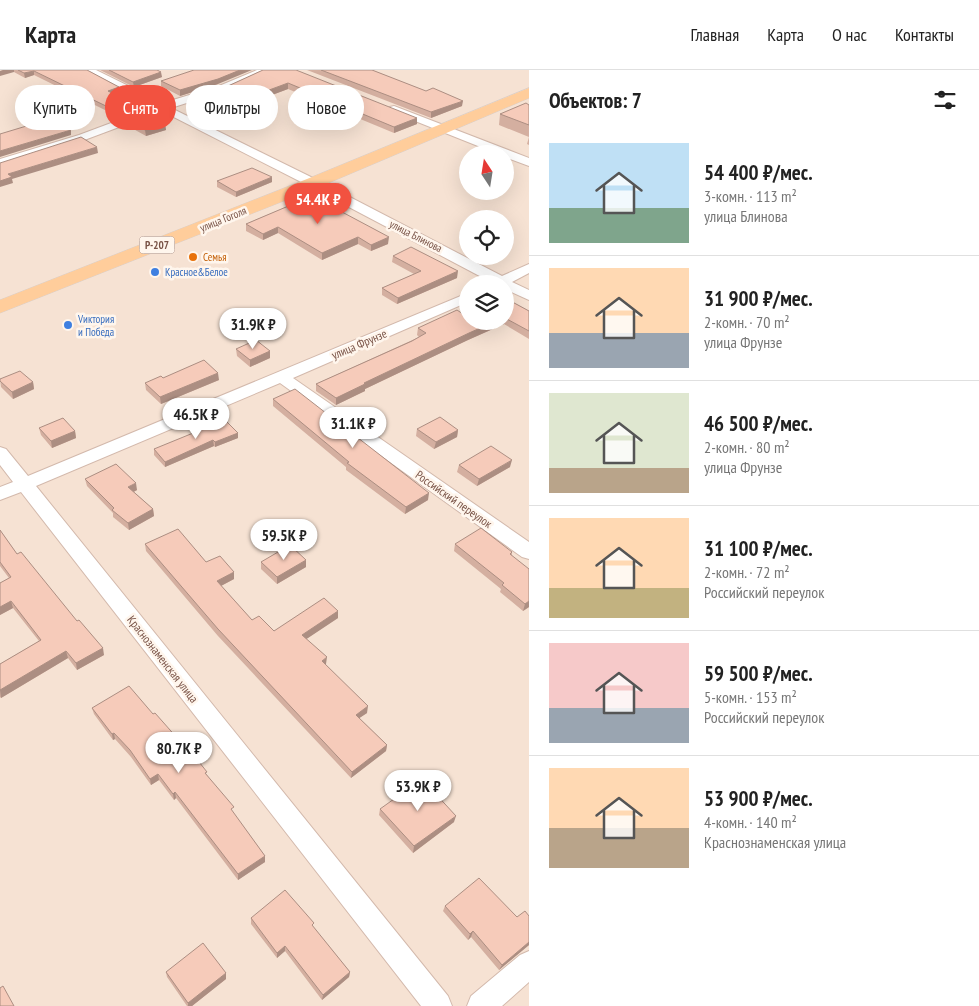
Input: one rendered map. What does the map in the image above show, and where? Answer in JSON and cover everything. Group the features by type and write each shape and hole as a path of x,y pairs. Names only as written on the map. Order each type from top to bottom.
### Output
{"main road":[{"name":"улица Гоголя","path":"0,307 313,183 529,94"}],"street":[{"name":"улица Блинова","path":"88,70 117,85"},
{"path":"176,102 223,88 265,70"},
{"path":"385,106 529,162"},
{"name":"улица Блинова","path":"176,115 313,183 487,275"},
{"path":"0,163 105,129"},
{"path":"514,275 529,268"},
{"name":"улица Блинова","path":"514,289 529,296"},
{"name":"улица Фрунзе","path":"0,494 281,377 459,300"},
{"name":"Российский переулок","path":"281,377 529,552"},
{"name":"Краснознаменская улица","path":"0,453 438,1006"},
{"path":"481,1006 529,964"}],"shaded area":[{"path":"0,70 529,70 529,1006 0,1006"}],"building":[{"path":"18,70 87,70 115,85 105,85 105,106 95,101 95,85 63,85 34,71 24,73"},
{"path":"109,70 157,70 161,72 133,82"},
{"path":"194,70 240,70 197,85 186,85 186,88 180,90 176,88 176,85 169,85 161,81"},
{"path":"263,70 296,70 334,85 293,85 288,83 278,87 278,85 230,85"},
{"path":"321,70 372,70 426,91 433,88 463,101 431,112"},
{"path":"364,97 417,118 394,127 364,115"},
{"path":"526,103 529,105 529,125 500,114"},
{"path":"15,129 71,130 0,151 0,134"},
{"path":"81,137 97,147 8,174 12,177 0,181 0,163"},
{"path":"252,168 272,177 236,192 217,181"},
{"path":"312,196 389,237 371,245 358,237 322,253 278,227 263,234 246,224"},
{"path":"411,247 458,271 398,298 382,288 421,271 393,256"},
{"path":"514,303 529,311 529,331 514,323"},
{"path":"457,310 459,311 459,330 476,330 336,398 316,384 426,333 418,328"},
{"path":"256,340 270,351 250,360 236,349"},
{"path":"204,360 218,373 160,397 145,383 161,376 163,378"},
{"path":"20,371 33,382 12,392 0,379"},
{"path":"295,389 429,493 406,507 347,463 349,462 273,399"},
{"path":"440,417 458,430 436,442 417,429"},
{"path":"63,418 75,431 51,441 39,428"},
{"path":"225,420 238,433 215,442 213,440 165,462 154,449"},
{"path":"491,446 512,460 479,479 459,465"},
{"path":"116,464 136,483 128,487 153,509 128,523 112,510 114,508 85,479"},
{"path":"481,528 512,552 510,554 529,569 529,601 525,604 502,585 504,583 455,544"},
{"path":"178,529 206,562 220,556 234,572 217,581 252,620 259,616 274,631 324,598 338,611 302,635 327,657 322,661 368,706 356,715 387,745 352,772 218,629 145,544"},
{"path":"0,530 17,554 21,552 77,621 79,620 103,648 76,663 66,651 0,690 0,664 41,640 11,601 0,607 0,583 11,577 0,562"},
{"path":"290,545 306,560 277,577 261,562"},
{"path":"129,686 178,739 182,736 207,772 205,773 234,807 231,809 265,856 238,874 175,792 173,794 158,774 150,779 130,750 114,733 112,734 92,708"},
{"path":"422,779 456,816 414,846 380,809"},
{"path":"479,878 517,917 525,911 529,916 529,942 502,965 473,931 470,934 445,906"},
{"path":"285,890 314,923 312,925 350,972 323,995 285,946 277,953 251,918"},
{"path":"203,943 226,973 188,1003 166,972"},
{"path":"3,986 14,1006 0,1006 0,988"}],"place":[{"name":"Семья","path":"193,257"},
{"name":"Красное&Белое","path":"155,272"},
{"name":"Vиктория и Победа","path":"68,325"}]}
